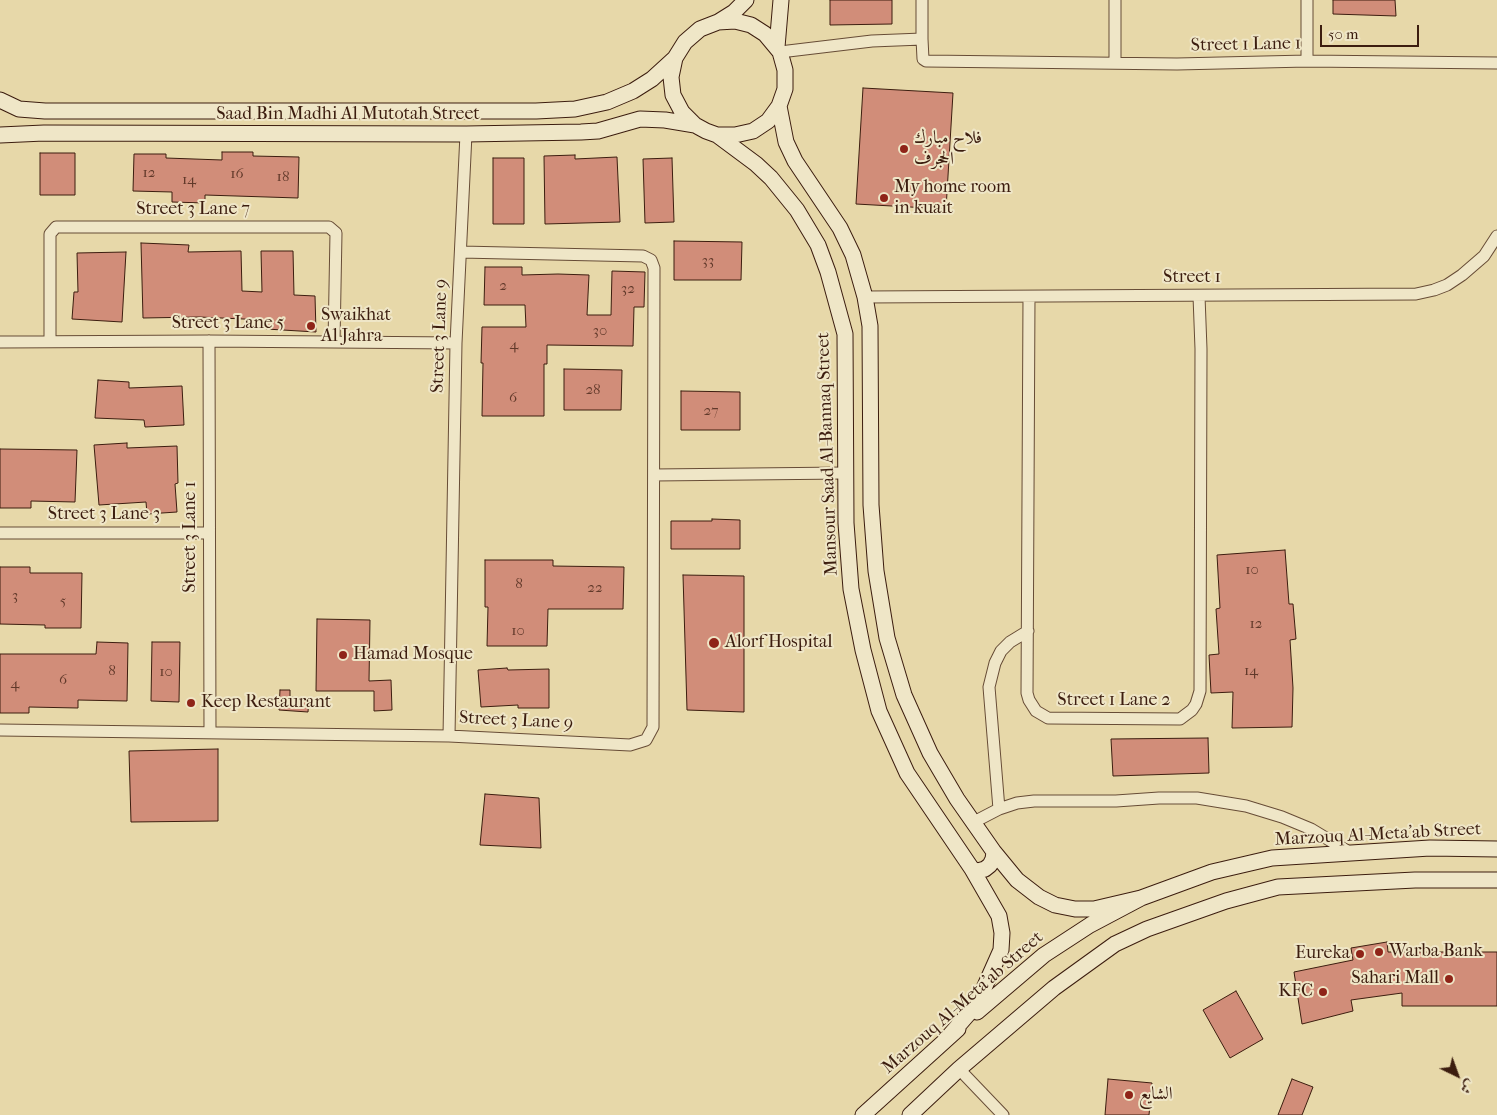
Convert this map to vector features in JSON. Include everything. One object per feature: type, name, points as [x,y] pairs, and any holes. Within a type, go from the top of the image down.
[{"type":"street","points":[[718,22],[735,22],[751,26],[765,34],[778,49],[786,70],[785,89],[779,106],[768,120],[753,130],[735,136],[717,135],[695,125],[682,112],[674,95],[671,77],[675,58],[685,42],[700,29],[718,22],[746,0]]},
{"type":"street","points":[[778,49],[781,0]]},
{"type":"street","name":"Street 1 Lane 1","points":[[922,0],[923,58],[926,61],[1178,64],[1306,61],[1497,63]]},
{"type":"street","points":[[1115,0],[1115,62]]},
{"type":"street","points":[[1306,61],[1307,0]]},
{"type":"street","points":[[778,49],[922,39]]},
{"type":"street","name":"Saad Bin Madhi Al Mutotah Street","points":[[0,100],[19,109],[45,111],[536,111],[575,109],[607,102],[633,92],[652,79],[675,58]]},
{"type":"street","points":[[779,106],[786,142],[795,161],[840,228],[853,255],[865,297],[870,326],[871,505],[876,571],[887,638],[904,695],[926,745],[972,823],[1017,880],[1039,897],[1055,905],[1075,909],[1094,908],[1140,898]]},
{"type":"street","name":"Saad Bin Madhi Al Mutotah Street","points":[[0,135],[44,132],[466,134],[598,130],[640,119],[665,120],[695,125]]},
{"type":"street","name":"Street 3 Lane 9","points":[[461,252],[643,256],[651,260],[654,268],[653,727],[646,740],[630,745],[449,736],[456,344],[466,134]]},
{"type":"street","name":"Mansour Saad Al-Bannaq Street","points":[[717,135],[756,164],[771,178],[797,210],[818,245],[828,272],[845,334],[846,524],[851,589],[863,650],[879,711],[907,773],[972,869],[999,916],[1002,933],[1001,950],[977,1004],[950,1036]]},
{"type":"street","name":"Street 3 Lane 7","points":[[50,341],[50,234],[56,228],[329,227],[336,234],[334,342]]},
{"type":"street","name":"Street 1","points":[[865,297],[1416,294],[1434,290],[1454,280],[1475,265],[1484,256],[1497,236]]},
{"type":"street","name":"Street 1 Lane 2","points":[[1029,297],[1027,693],[1029,700],[1036,711],[1048,718],[1180,719],[1196,704],[1200,691],[1202,349],[1199,296]]},
{"type":"street","name":"Street 3 Lane 5","points":[[0,342],[209,341],[456,344]]},
{"type":"street","name":"Street 3 Lane 1","points":[[209,341],[210,732]]},
{"type":"street","points":[[654,474],[845,473]]},
{"type":"street","name":"Street 3 Lane 3","points":[[0,533],[209,533]]},
{"type":"street","points":[[1000,809],[989,687],[1000,651],[1010,642],[1028,631]]},
{"type":"street","points":[[0,730],[449,736]]},
{"type":"street","points":[[972,823],[1000,809],[1017,803],[1034,801],[1116,801],[1197,798],[1246,806],[1282,817],[1311,829],[1349,852]]},
{"type":"street","name":"Marzouq Al-Meta'ab Street","points":[[863,1115],[950,1036],[1044,955],[1090,925],[1140,898],[1212,872],[1272,858],[1430,848],[1497,848]]},
{"type":"street","points":[[972,869],[978,871],[985,870],[993,859],[994,852]]},
{"type":"street","points":[[910,1115],[958,1069],[1054,988],[1116,944],[1147,929],[1226,901],[1278,887],[1415,880],[1497,880]]},
{"type":"street","points":[[958,1069],[1003,1115]]},
{"type":"building","points":[[830,0],[892,0],[892,24],[830,25]]},
{"type":"building","points":[[1333,0],[1395,0],[1396,16],[1333,14]]},
{"type":"building","name":"فلاح مبارك الحجرف","points":[[863,88],[953,93],[946,209],[856,204]]},
{"type":"building","points":[[222,152],[253,152],[253,156],[299,157],[298,198],[205,195],[205,203],[172,202],[172,192],[133,191],[134,154],[166,154],[166,158],[222,160]]},
{"type":"building","points":[[40,153],[75,153],[75,195],[40,195]]},
{"type":"building","points":[[575,155],[575,159],[617,157],[620,222],[545,224],[544,156]]},
{"type":"building","points":[[493,158],[524,158],[524,224],[493,224]]},
{"type":"building","points":[[672,158],[674,222],[645,223],[643,159]]},
{"type":"building","points":[[674,241],[742,242],[741,280],[674,280]]},
{"type":"building","points":[[141,243],[189,245],[188,252],[241,251],[242,291],[262,292],[261,251],[293,251],[294,295],[315,296],[316,332],[266,329],[266,320],[199,317],[143,318]]},
{"type":"building","points":[[126,252],[122,322],[72,319],[74,292],[78,292],[77,253]]},
{"type":"building","points":[[485,267],[522,267],[522,275],[589,275],[587,315],[611,315],[612,271],[645,272],[644,307],[634,307],[633,346],[547,345],[547,364],[544,364],[544,416],[482,416],[482,327],[526,327],[525,305],[484,305]]},
{"type":"building","points":[[564,369],[622,370],[621,410],[564,410]]},
{"type":"building","points":[[98,380],[129,382],[129,388],[182,386],[184,425],[145,427],[144,420],[95,418]]},
{"type":"building","points":[[681,391],[740,392],[740,430],[681,430]]},
{"type":"building","points":[[127,443],[127,448],[177,446],[178,483],[175,484],[177,512],[147,514],[146,502],[99,505],[94,445]]},
{"type":"building","points":[[0,449],[77,450],[75,502],[31,501],[31,508],[0,508]]},
{"type":"building","points":[[712,519],[740,520],[740,549],[671,549],[671,521],[712,521]]},
{"type":"building","points":[[1285,550],[1289,604],[1293,604],[1296,639],[1290,640],[1293,688],[1292,727],[1232,728],[1233,692],[1211,693],[1209,655],[1219,654],[1216,609],[1220,608],[1217,555]]},
{"type":"building","points":[[485,560],[553,560],[553,566],[624,567],[623,609],[548,609],[547,646],[487,646],[488,607],[485,607]]},
{"type":"building","points":[[0,567],[30,567],[30,573],[82,573],[81,628],[45,628],[45,625],[0,624]]},
{"type":"building","name":"Alorf Hospital","points":[[683,575],[744,576],[744,712],[687,710]]},
{"type":"building","name":"Hamad Mosque","points":[[317,619],[370,620],[369,681],[391,680],[392,710],[374,711],[374,691],[316,691]]},
{"type":"building","points":[[97,642],[128,643],[127,701],[78,700],[78,708],[29,707],[29,713],[0,713],[0,654],[96,654]]},
{"type":"building","points":[[152,642],[180,642],[179,702],[151,701]]},
{"type":"building","points":[[507,668],[508,670],[549,669],[549,708],[518,708],[518,705],[481,707],[478,670]]},
{"type":"building","points":[[280,690],[290,690],[290,697],[309,698],[308,712],[279,710]]},
{"type":"building","points":[[1208,738],[1209,773],[1113,776],[1111,739]]},
{"type":"building","points":[[218,749],[218,821],[131,822],[129,751]]},
{"type":"building","points":[[485,794],[539,798],[541,848],[480,845]]},
{"type":"building","points":[[1387,942],[1388,952],[1497,952],[1497,1006],[1402,1006],[1402,993],[1351,1000],[1353,1011],[1302,1024],[1294,972],[1353,960],[1351,948]]},
{"type":"building","points":[[1236,991],[1263,1039],[1230,1058],[1203,1010]]},
{"type":"building","name":"الشايع","points":[[1108,1079],[1152,1083],[1149,1115],[1105,1115]]},
{"type":"building","points":[[1292,1079],[1313,1087],[1302,1115],[1278,1115]]},
{"type":"place","name":"فلاح مبارك الحجرف","points":[[904,149]]},
{"type":"place","name":"My home room in kuait","points":[[884,198]]},
{"type":"place","name":"Swaikhat Al Jahra","points":[[311,326]]},
{"type":"place","name":"Alorf Hospital","points":[[714,643]]},
{"type":"place","name":"Hamad Mosque","points":[[343,655]]},
{"type":"place","name":"Keep Restaurant","points":[[191,703]]},
{"type":"place","name":"Warba Bank","points":[[1379,952]]},
{"type":"place","name":"Eureka","points":[[1360,954]]},
{"type":"place","name":"Sahari Mall","points":[[1449,979]]},
{"type":"place","name":"KFC","points":[[1323,992]]},
{"type":"place","name":"الشايع","points":[[1129,1095]]}]
